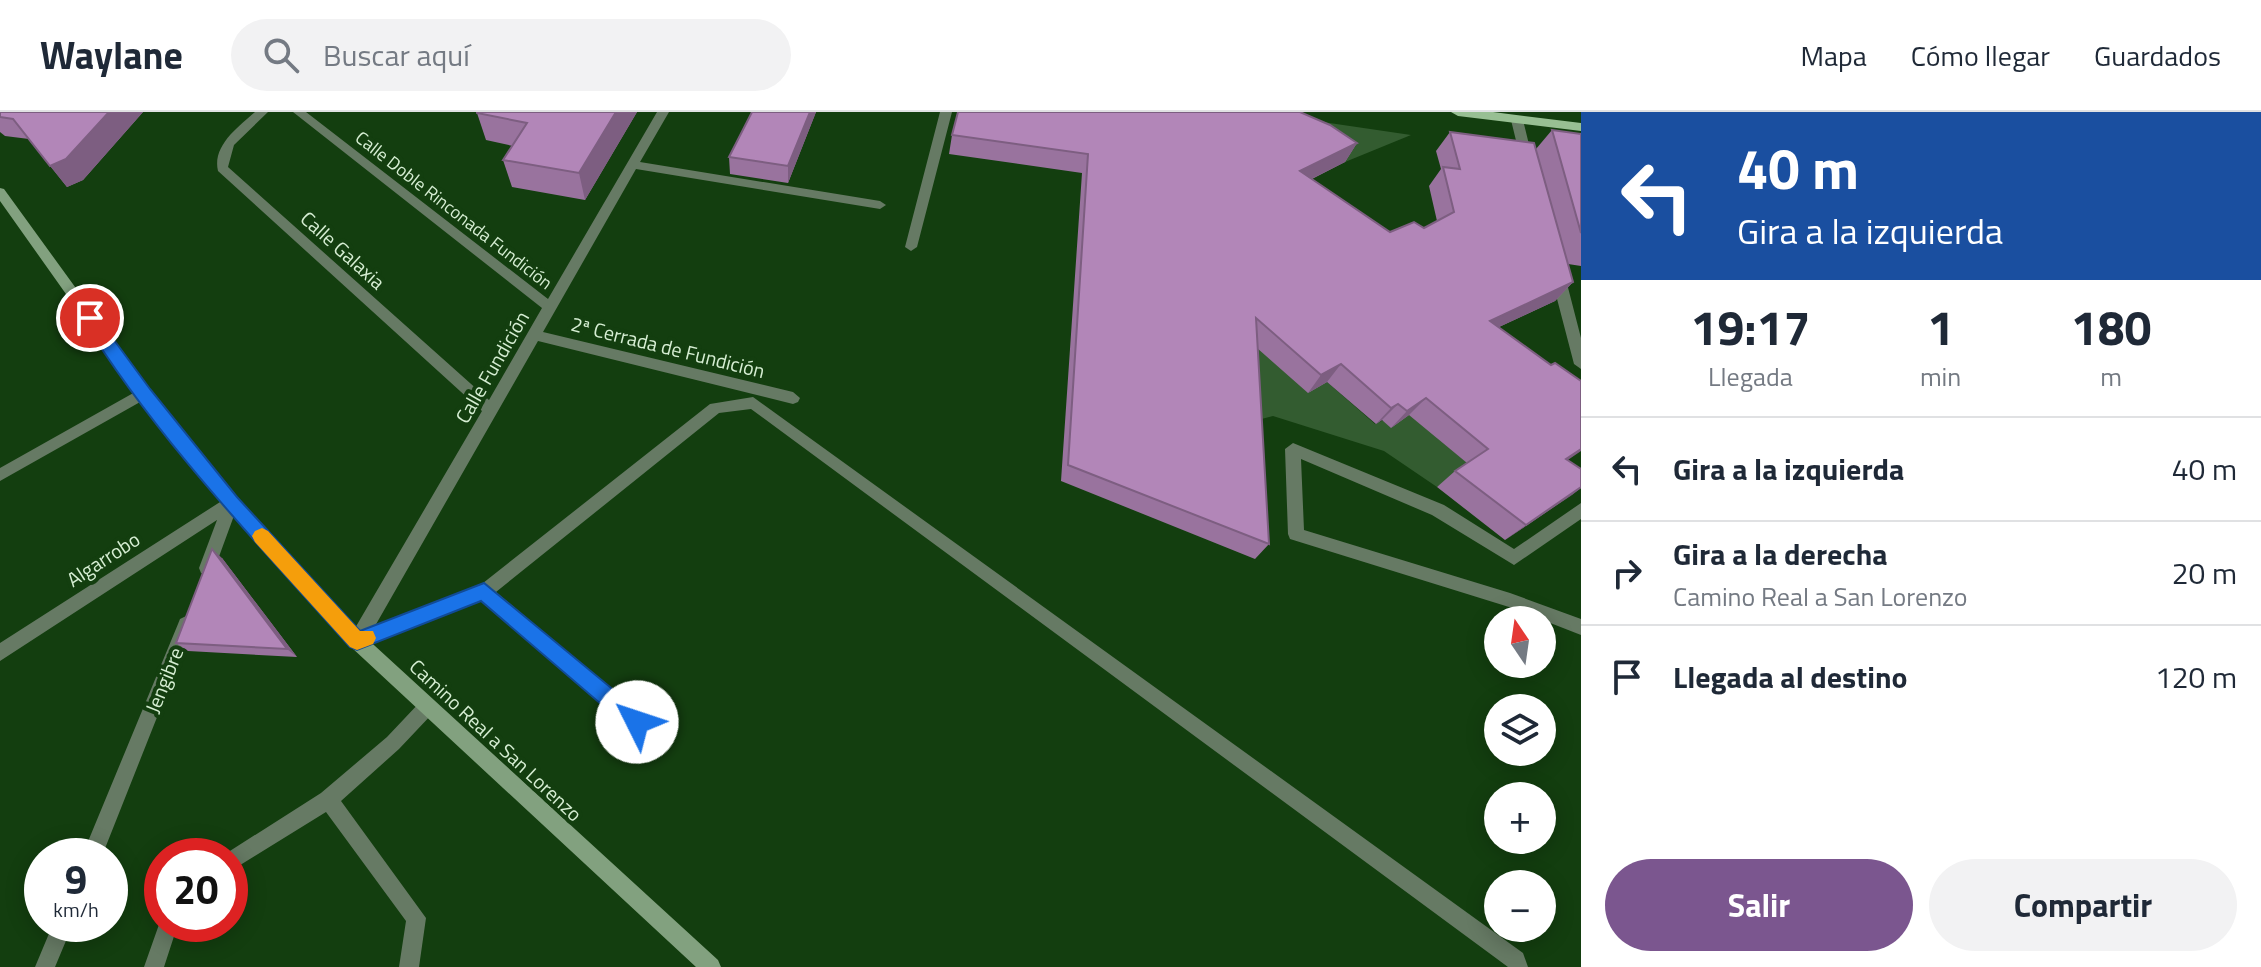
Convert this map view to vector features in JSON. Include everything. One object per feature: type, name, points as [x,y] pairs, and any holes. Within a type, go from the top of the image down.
[{"type":"main road","points":[[1458,112],[1581,127]]},
{"type":"main road","name":"Camino Real a San Lorenzo","points":[[0,192],[144,393],[231,502],[357,641],[711,967]]},
{"type":"street","name":"Calle Galaxia","points":[[262,112],[233,138],[221,157],[222,168],[490,410]]},
{"type":"street","name":"Calle Doble Rinconada Fundición","points":[[299,112],[550,307]]},
{"type":"street","name":"Calle Fundición","points":[[357,641],[663,112]]},
{"type":"street","points":[[911,247],[946,112]]},
{"type":"street","points":[[1517,120],[1532,179]]},
{"type":"street","points":[[632,165],[880,205]]},
{"type":"street","points":[[1553,256],[1581,364]]},
{"type":"street","name":"2ª Cerrada de Fundición","points":[[534,335],[793,398]]},
{"type":"street","points":[[0,475],[144,393]]},
{"type":"street","points":[[357,641],[484,592],[715,408],[753,403],[1516,960],[1518,967]]},
{"type":"street","points":[[1581,510],[1514,558],[1438,510],[1293,449],[1296,534],[1510,600],[1581,627]]},
{"type":"street","points":[[200,586],[231,502]]},
{"type":"street","name":"Algarrobo","points":[[0,653],[231,502]]},
{"type":"street","points":[[484,592],[637,722]]},
{"type":"street","name":"Jengibre","points":[[99,838],[190,613]]},
{"type":"street","points":[[248,849],[328,800],[393,743],[427,707]]},
{"type":"street","points":[[328,800],[416,918],[409,967]]},
{"type":"street","points":[[45,967],[55,942]]},
{"type":"street","points":[[154,967],[162,942]]},
{"type":"green space","points":[[1255,112],[1411,135],[1345,162]]},
{"type":"green space","points":[[1241,215],[1327,382],[1375,424],[1440,395],[1437,438],[1470,465],[1437,487],[1384,451],[1273,416],[1250,422]]},
{"type":"building","points":[[0,112],[109,112],[66,159],[50,166],[13,119],[0,117]]},
{"type":"building","points":[[477,112],[616,112],[579,173],[503,160],[527,123]]},
{"type":"building","points":[[752,112],[810,112],[788,166],[729,157]]},
{"type":"building","points":[[958,112],[1300,112],[1330,125],[1357,143],[1300,171],[1390,232],[1414,222],[1424,228],[1454,212],[1443,167],[1460,169],[1450,132],[1534,143],[1573,282],[1490,321],[1551,365],[1555,363],[1581,381],[1581,449],[1566,459],[1581,469],[1581,487],[1526,525],[1455,471],[1488,449],[1426,398],[1407,411],[1398,404],[1391,408],[1341,364],[1321,375],[1256,318],[1269,544],[1068,465],[1088,154],[952,135]]},
{"type":"building","points":[[1552,130],[1581,134],[1581,233]]},
{"type":"building","points":[[212,549],[287,649],[176,643]]},
{"type":"slow traffic","points":[[262,536],[357,641],[366,638]]},
{"type":"route","points":[[90,318],[144,393],[231,502],[357,641],[484,592],[637,722]]}]
